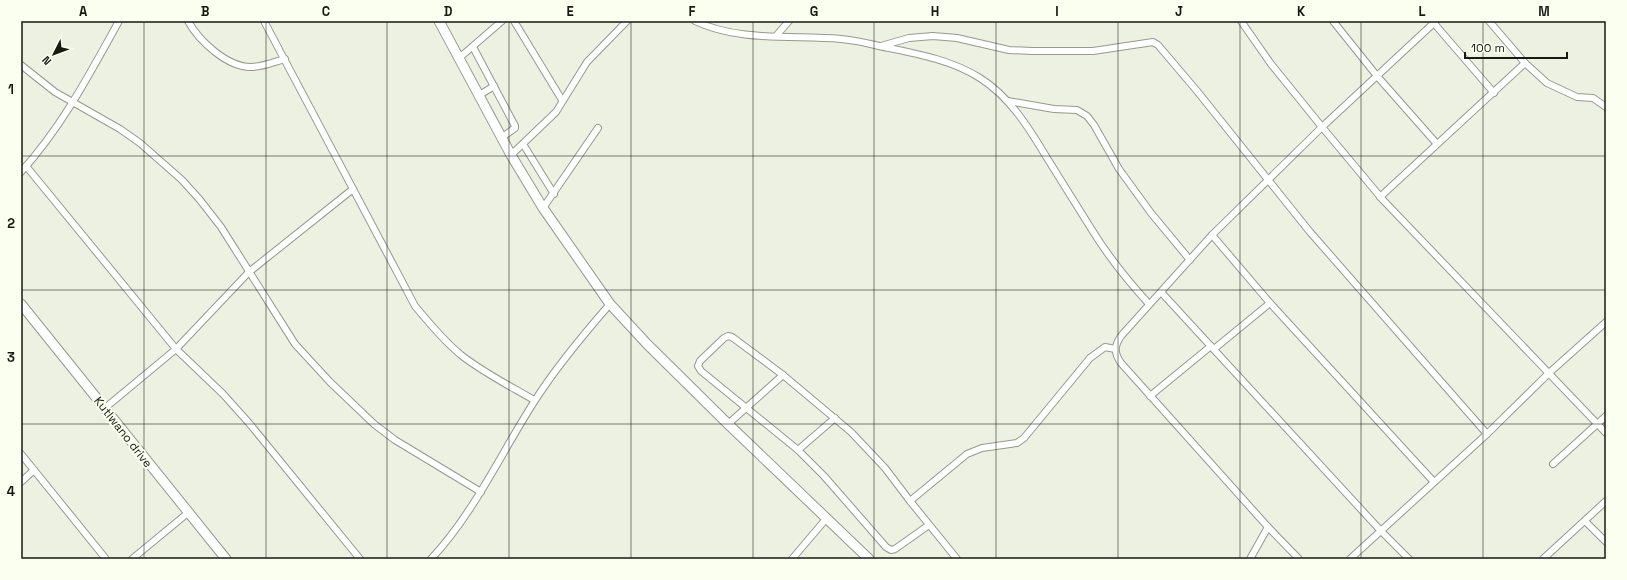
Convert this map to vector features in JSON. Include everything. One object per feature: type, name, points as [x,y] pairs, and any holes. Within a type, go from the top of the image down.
[{"type":"street","points":[[21,172],[51,136],[74,102],[119,21]]},
{"type":"street","points":[[188,21],[198,36],[207,45],[240,65],[253,67],[285,58]]},
{"type":"street","points":[[264,21],[285,58],[415,306],[438,334],[461,355],[490,375],[534,400]]},
{"type":"street","points":[[439,21],[501,138],[543,208],[610,304],[647,344],[728,424],[869,559]]},
{"type":"street","points":[[458,59],[502,21]]},
{"type":"street","points":[[514,21],[562,100]]},
{"type":"street","points":[[511,155],[556,112],[562,100],[587,62],[627,21]]},
{"type":"street","points":[[695,21],[711,28],[729,32],[842,39],[881,46],[917,54],[954,66],[979,77],[993,87],[1008,101],[1040,147],[1093,232],[1129,282],[1149,304]]},
{"type":"street","points":[[776,36],[789,21]]},
{"type":"street","points":[[1241,21],[1271,64],[1380,197],[1606,433]]},
{"type":"street","points":[[1333,21],[1377,76],[1437,144]]},
{"type":"street","points":[[1489,21],[1525,63],[1547,83],[1578,96],[1593,98],[1606,107]]},
{"type":"street","points":[[1298,559],[1121,363],[1116,356],[1115,349],[1117,343],[1121,336],[1149,304],[1212,235],[1322,127],[1434,22],[1494,93]]},
{"type":"street","points":[[881,46],[909,38],[933,36],[956,38],[1009,50],[1025,51],[1093,51],[1153,42],[1158,45],[1197,91],[1320,244],[1487,434]]},
{"type":"street","points":[[473,47],[515,128],[501,138]]},
{"type":"street","points":[[1380,197],[1525,63]]},
{"type":"street","points":[[21,64],[55,92],[120,129],[140,143],[182,180],[218,222],[295,344],[374,424],[395,440],[481,492]]},
{"type":"street","points":[[478,96],[494,86]]},
{"type":"street","points":[[1008,101],[1054,109],[1077,110],[1087,116],[1094,125],[1119,169],[1151,213],[1190,260]]},
{"type":"street","points":[[543,208],[598,128]]},
{"type":"street","points":[[523,144],[554,194]]},
{"type":"street","points":[[26,166],[176,348],[223,394],[249,423],[360,559]]},
{"type":"street","points":[[105,408],[176,348],[249,272],[353,189]]},
{"type":"street","points":[[1212,235],[1270,303],[1434,482]]},
{"type":"street","points":[[1161,292],[1408,559]]},
{"type":"street","points":[[1150,396],[1270,303]]},
{"type":"street","name":"Kutlwano drive","points":[[21,304],[226,559]]},
{"type":"street","points":[[431,559],[450,537],[481,492],[534,400],[572,348],[610,304]]},
{"type":"street","points":[[1350,559],[1487,434],[1549,373],[1606,322]]},
{"type":"street","points":[[929,525],[896,549],[891,550],[886,547],[824,476],[798,450],[701,371],[698,366],[700,361],[728,336],[732,337],[783,375],[835,418],[885,468],[957,559]]},
{"type":"street","points":[[910,501],[967,454],[982,448],[1018,443],[1024,438],[1090,358],[1105,347],[1115,349]]},
{"type":"street","points":[[728,424],[783,375]]},
{"type":"street","points":[[1553,464],[1606,416]]},
{"type":"street","points":[[798,450],[835,418]]},
{"type":"street","points":[[21,454],[106,559]]},
{"type":"street","points":[[21,482],[34,470]]},
{"type":"street","points":[[1543,559],[1606,501]]},
{"type":"street","points":[[132,559],[189,512]]},
{"type":"street","points":[[792,559],[826,519]]},
{"type":"street","points":[[1585,521],[1606,542]]},
{"type":"street","points":[[1250,559],[1268,527]]}]
